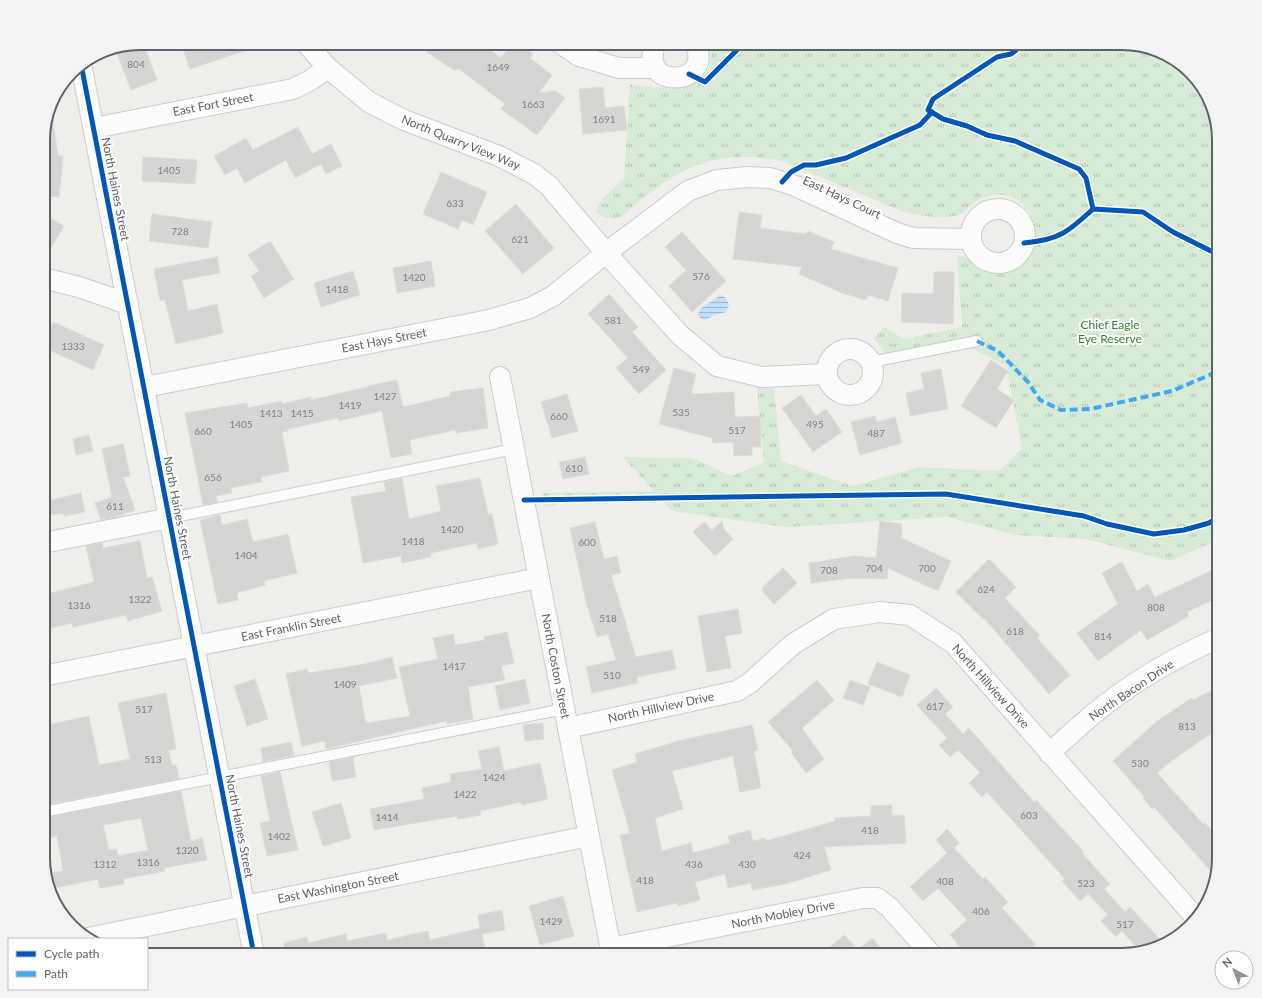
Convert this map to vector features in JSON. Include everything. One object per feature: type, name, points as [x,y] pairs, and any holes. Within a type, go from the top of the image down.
[{"type":"street","name":"North Quarry View Way","points":[[312,50],[328,68],[353,90],[387,112],[499,156],[534,174],[549,186],[606,253],[680,335],[717,366],[762,377],[826,374]]},
{"type":"street","points":[[570,50],[579,56],[619,68],[656,68]]},
{"type":"street","points":[[653,50],[653,60],[656,68],[662,75],[670,78],[679,78],[688,75],[694,69],[698,61],[697,50]]},
{"type":"street","name":"East Fort Street","points":[[94,128],[293,89],[309,81],[328,68]]},
{"type":"street","name":"North Haines Street","points":[[82,71],[253,948]]},
{"type":"street","name":"East Hays Court","points":[[606,253],[688,191],[717,180],[748,176],[770,178],[793,185],[897,233],[913,238],[971,239]]},
{"type":"street","name":"East Hays Street","points":[[144,387],[508,316],[530,308],[553,296],[606,253]]},
{"type":"street","points":[[50,280],[79,287],[128,304]]},
{"type":"street","points":[[848,348],[857,350],[865,354],[871,362],[873,371],[872,380],[867,388],[860,394],[851,396],[842,395],[834,390],[828,382],[826,374],[827,365],[832,357],[839,351],[848,348]]},
{"type":"street","name":"North Coston Street","points":[[500,377],[610,948]]},
{"type":"street","points":[[50,542],[170,518]]},
{"type":"street","name":"East Franklin Street","points":[[50,675],[539,578]]},
{"type":"street","name":"North Hillview Drive","points":[[568,728],[737,691],[750,683],[793,644],[834,619],[879,612],[910,616],[953,643],[1192,914]]},
{"type":"street","name":"North Bacon Drive","points":[[1050,753],[1091,716],[1146,677],[1170,662],[1212,641]]},
{"type":"street","name":"East Washington Street","points":[[96,936],[589,836]]},
{"type":"street","name":"North Mobley Drive","points":[[630,948],[863,898],[877,898],[889,907],[926,948]]},
{"type":"lane","points":[[871,362],[977,340]]},
{"type":"lane","points":[[170,518],[514,449]]},
{"type":"lane","points":[[50,811],[564,708]]},
{"type":"green space","name":"Chief Eagle Eye Reserve","points":[[711,50],[1122,50],[1145,53],[1157,57],[1181,72],[1197,90],[1205,105],[1212,134],[1212,542],[1171,561],[1086,539],[1016,535],[948,517],[786,527],[672,511],[664,502],[560,503],[545,507],[542,493],[654,491],[623,457],[692,458],[732,476],[764,462],[757,388],[774,388],[781,461],[853,486],[919,467],[999,471],[1022,448],[1006,366],[964,344],[886,357],[883,349],[874,338],[884,327],[904,339],[962,327],[957,255],[989,271],[1004,272],[1017,267],[1026,259],[1032,248],[1035,236],[1034,224],[1029,212],[1021,203],[1009,196],[999,194],[983,197],[963,213],[958,215],[945,217],[925,216],[904,212],[782,161],[738,157],[706,162],[679,173],[619,217],[613,219],[607,218],[596,212],[601,200],[624,179],[630,84],[659,88],[686,87],[697,82],[706,74],[710,61]]},
{"type":"water","points":[[721,295],[726,298],[729,305],[726,312],[714,315],[706,320],[701,319],[698,315],[700,309]]},
{"type":"building","points":[[146,50],[157,80],[131,90],[117,53]]},
{"type":"building","points":[[183,50],[247,50],[190,69]]},
{"type":"building","points":[[424,50],[490,50],[501,58],[507,50],[528,50],[533,54],[530,58],[552,75],[539,93],[556,91],[565,98],[537,135],[501,109],[505,104],[458,68],[455,71]]},
{"type":"building","points":[[603,87],[605,108],[624,106],[627,130],[583,134],[579,89]]},
{"type":"building","points":[[53,120],[58,155],[63,156],[59,197],[50,196],[50,134]]},
{"type":"building","points":[[298,127],[312,154],[331,144],[342,166],[326,174],[321,164],[295,178],[286,160],[245,183],[237,168],[225,175],[214,156],[246,138],[253,150]]},
{"type":"building","points":[[143,157],[197,160],[195,184],[142,181]]},
{"type":"building","points":[[441,172],[487,192],[473,225],[462,220],[458,229],[423,214]]},
{"type":"building","points":[[516,204],[554,248],[523,274],[485,231]]},
{"type":"building","points":[[739,212],[762,215],[760,228],[806,234],[808,231],[834,242],[831,249],[898,268],[888,301],[868,295],[866,300],[842,293],[799,274],[802,267],[733,259]]},
{"type":"building","points":[[152,214],[212,222],[208,248],[149,241]]},
{"type":"building","points":[[50,218],[64,226],[50,249]]},
{"type":"building","points":[[682,232],[726,281],[692,312],[669,286],[686,270],[665,247]]},
{"type":"building","points":[[270,241],[294,279],[264,298],[251,276],[259,271],[248,255]]},
{"type":"building","points":[[217,257],[220,273],[182,280],[188,311],[217,304],[223,333],[176,344],[165,300],[160,301],[154,269]]},
{"type":"building","points":[[431,261],[435,286],[397,293],[393,268]]},
{"type":"building","points":[[353,271],[360,295],[321,307],[314,283]]},
{"type":"building","points":[[934,272],[954,272],[953,324],[901,322],[902,293],[933,294]]},
{"type":"building","points":[[609,294],[638,327],[632,332],[666,370],[639,394],[616,368],[628,358],[588,314]]},
{"type":"building","points":[[53,322],[104,345],[93,370],[50,350],[50,328]]},
{"type":"building","points":[[991,360],[1008,371],[997,389],[1014,400],[996,428],[961,406]]},
{"type":"building","points":[[674,368],[696,374],[691,394],[734,392],[735,417],[760,416],[761,447],[752,447],[752,455],[734,456],[733,442],[713,443],[712,438],[659,424]]},
{"type":"building","points":[[941,369],[948,409],[910,416],[906,393],[924,389],[921,373]]},
{"type":"building","points":[[397,380],[403,407],[450,396],[450,392],[483,388],[488,428],[456,433],[455,430],[410,440],[412,454],[391,458],[382,411],[338,421],[338,418],[288,429],[288,431],[282,432],[289,471],[261,477],[262,482],[231,488],[232,493],[216,496],[217,502],[203,505],[185,413],[247,403],[248,408],[282,401],[282,404],[311,397],[311,400]]},
{"type":"building","points":[[567,394],[578,431],[552,438],[541,402]]},
{"type":"building","points":[[801,395],[816,416],[826,409],[842,432],[813,452],[782,408]]},
{"type":"building","points":[[875,416],[877,422],[895,417],[902,443],[860,455],[851,422]]},
{"type":"building","points":[[89,435],[93,451],[76,455],[73,439]]},
{"type":"building","points":[[123,444],[130,476],[123,477],[135,510],[116,517],[101,520],[95,503],[112,497],[102,449]]},
{"type":"building","points":[[585,457],[589,474],[563,479],[559,462]]},
{"type":"building","points":[[402,478],[409,519],[441,511],[436,486],[480,478],[488,514],[492,514],[498,544],[478,549],[477,543],[431,553],[431,557],[402,563],[401,556],[363,563],[351,497],[386,491],[384,482]]},
{"type":"building","points":[[81,493],[85,512],[64,516],[63,513],[50,515],[50,500]]},
{"type":"building","points":[[220,515],[222,525],[247,519],[253,542],[288,534],[297,573],[264,581],[265,585],[237,593],[238,600],[218,604],[200,520]]},
{"type":"building","points":[[722,521],[724,529],[733,539],[715,556],[693,532],[704,522],[712,530]]},
{"type":"building","points":[[880,521],[902,524],[901,538],[951,561],[938,591],[888,568],[887,579],[853,578],[811,583],[809,563],[854,556],[876,558]]},
{"type":"building","points":[[595,522],[604,559],[617,556],[621,573],[611,575],[636,657],[672,650],[676,669],[637,677],[638,683],[592,693],[586,667],[616,660],[608,634],[597,637],[586,602],[570,528]]},
{"type":"building","points":[[140,541],[147,578],[152,577],[162,611],[128,621],[126,615],[73,627],[72,623],[50,628],[50,593],[94,582],[86,546],[102,543],[103,548]]},
{"type":"building","points":[[989,559],[1016,587],[1005,598],[1040,636],[1037,638],[1070,675],[1049,694],[984,618],[983,619],[956,592]]},
{"type":"building","points":[[1122,562],[1137,591],[1148,584],[1155,597],[1212,570],[1212,600],[1187,612],[1189,616],[1147,640],[1141,630],[1098,661],[1077,633],[1118,604],[1102,573]]},
{"type":"building","points":[[783,568],[797,583],[774,604],[763,592],[763,587]]},
{"type":"building","points":[[738,609],[742,633],[725,636],[731,668],[707,672],[698,616]]},
{"type":"building","points":[[507,632],[514,663],[501,666],[505,680],[468,687],[473,719],[447,724],[446,721],[326,749],[325,741],[302,746],[286,674],[307,669],[309,673],[365,664],[392,657],[397,678],[359,686],[365,719],[367,723],[410,716],[399,667],[438,659],[433,638],[454,634],[455,645],[485,640],[484,637]]},
{"type":"building","points":[[877,662],[910,675],[902,697],[868,684]]},
{"type":"building","points":[[255,679],[268,719],[247,726],[234,686]]},
{"type":"building","points":[[525,679],[530,703],[500,710],[495,686]]},
{"type":"building","points":[[817,680],[834,700],[802,728],[824,759],[806,773],[791,752],[793,751],[768,722]]},
{"type":"building","points":[[850,680],[870,687],[863,705],[843,698]]},
{"type":"building","points":[[936,688],[953,707],[945,714],[963,734],[969,728],[1034,802],[1036,800],[1084,852],[1082,853],[1110,884],[1104,889],[1125,912],[1130,907],[1160,940],[1136,947],[1122,931],[1116,937],[1101,921],[1108,915],[1088,894],[1080,901],[1062,881],[1065,879],[987,792],[982,797],[969,783],[980,773],[958,750],[950,757],[939,745],[947,738],[917,705]]},
{"type":"building","points":[[1212,690],[1212,733],[1171,761],[1157,773],[1203,824],[1205,823],[1212,830],[1212,864],[1209,869],[1154,807],[1152,809],[1143,798],[1144,796],[1113,761],[1156,722],[1192,698],[1193,700]]},
{"type":"building","points":[[166,693],[176,749],[168,751],[172,765],[176,765],[179,779],[50,804],[50,724],[89,716],[99,765],[130,759],[118,703]]},
{"type":"building","points":[[543,723],[544,739],[525,741],[523,725]]},
{"type":"building","points":[[752,725],[758,750],[754,751],[761,788],[740,792],[733,756],[672,771],[683,809],[655,818],[662,851],[691,843],[693,853],[730,843],[728,836],[750,830],[753,841],[765,838],[766,841],[835,821],[834,818],[871,816],[871,806],[892,805],[892,816],[904,815],[906,843],[824,847],[831,870],[785,884],[752,890],[751,883],[728,888],[725,874],[695,882],[700,900],[678,906],[677,903],[637,912],[620,835],[630,833],[612,770],[637,762],[635,754],[682,740]]},
{"type":"building","points":[[291,742],[294,755],[263,762],[261,748]]},
{"type":"building","points":[[499,747],[504,771],[540,763],[548,799],[522,805],[521,802],[480,811],[481,815],[458,819],[457,816],[374,830],[370,809],[424,799],[422,788],[451,782],[450,774],[482,769],[478,751]]},
{"type":"building","points":[[353,757],[356,777],[332,781],[329,762]]},
{"type":"building","points":[[280,772],[298,850],[267,856],[260,823],[270,821],[261,776]]},
{"type":"building","points":[[181,791],[191,841],[202,838],[207,860],[164,868],[165,871],[123,879],[124,884],[100,888],[98,879],[55,888],[51,872],[63,871],[57,836],[50,838],[50,817]],"holes":[[[141,818],[148,850],[118,856],[117,849],[109,850],[103,825]]]},
{"type":"building","points":[[341,803],[351,838],[323,846],[312,812]]},
{"type":"building","points":[[947,829],[959,843],[954,848],[983,879],[985,877],[1008,902],[1002,908],[1035,944],[1031,948],[961,948],[950,935],[967,920],[938,888],[923,901],[910,887],[947,853],[936,840]]},
{"type":"building","points":[[563,896],[574,936],[540,945],[529,906]]},
{"type":"building","points":[[502,910],[505,930],[482,934],[485,948],[285,948],[284,943],[307,937],[308,943],[346,934],[347,941],[386,933],[387,940],[428,931],[430,940],[480,928],[478,915]]},
{"type":"building","points":[[844,935],[856,948],[829,948]]},
{"type":"building","points":[[872,938],[881,948],[860,948]]},
{"type":"marked path","points":[[977,341],[998,351],[1028,382],[1040,400],[1061,410],[1090,409],[1172,391],[1212,374]]},
{"type":"cycle path","points":[[689,74],[705,82],[737,50]]},
{"type":"cycle path","points":[[1016,50],[1011,54],[997,57],[933,99],[928,110],[943,119],[967,126],[987,135],[1015,141],[1079,169],[1086,178],[1093,209]]},
{"type":"cycle path","points":[[82,71],[253,948]]},
{"type":"cycle path","points":[[782,182],[791,172],[804,165],[816,165],[846,158],[920,125],[932,112]]},
{"type":"cycle path","points":[[1024,243],[1046,240],[1062,234],[1077,224],[1093,209],[1143,212],[1173,232],[1212,252]]},
{"type":"cycle path","points":[[524,500],[946,494],[1084,516],[1107,524],[1154,534],[1184,530],[1212,521]]}]
